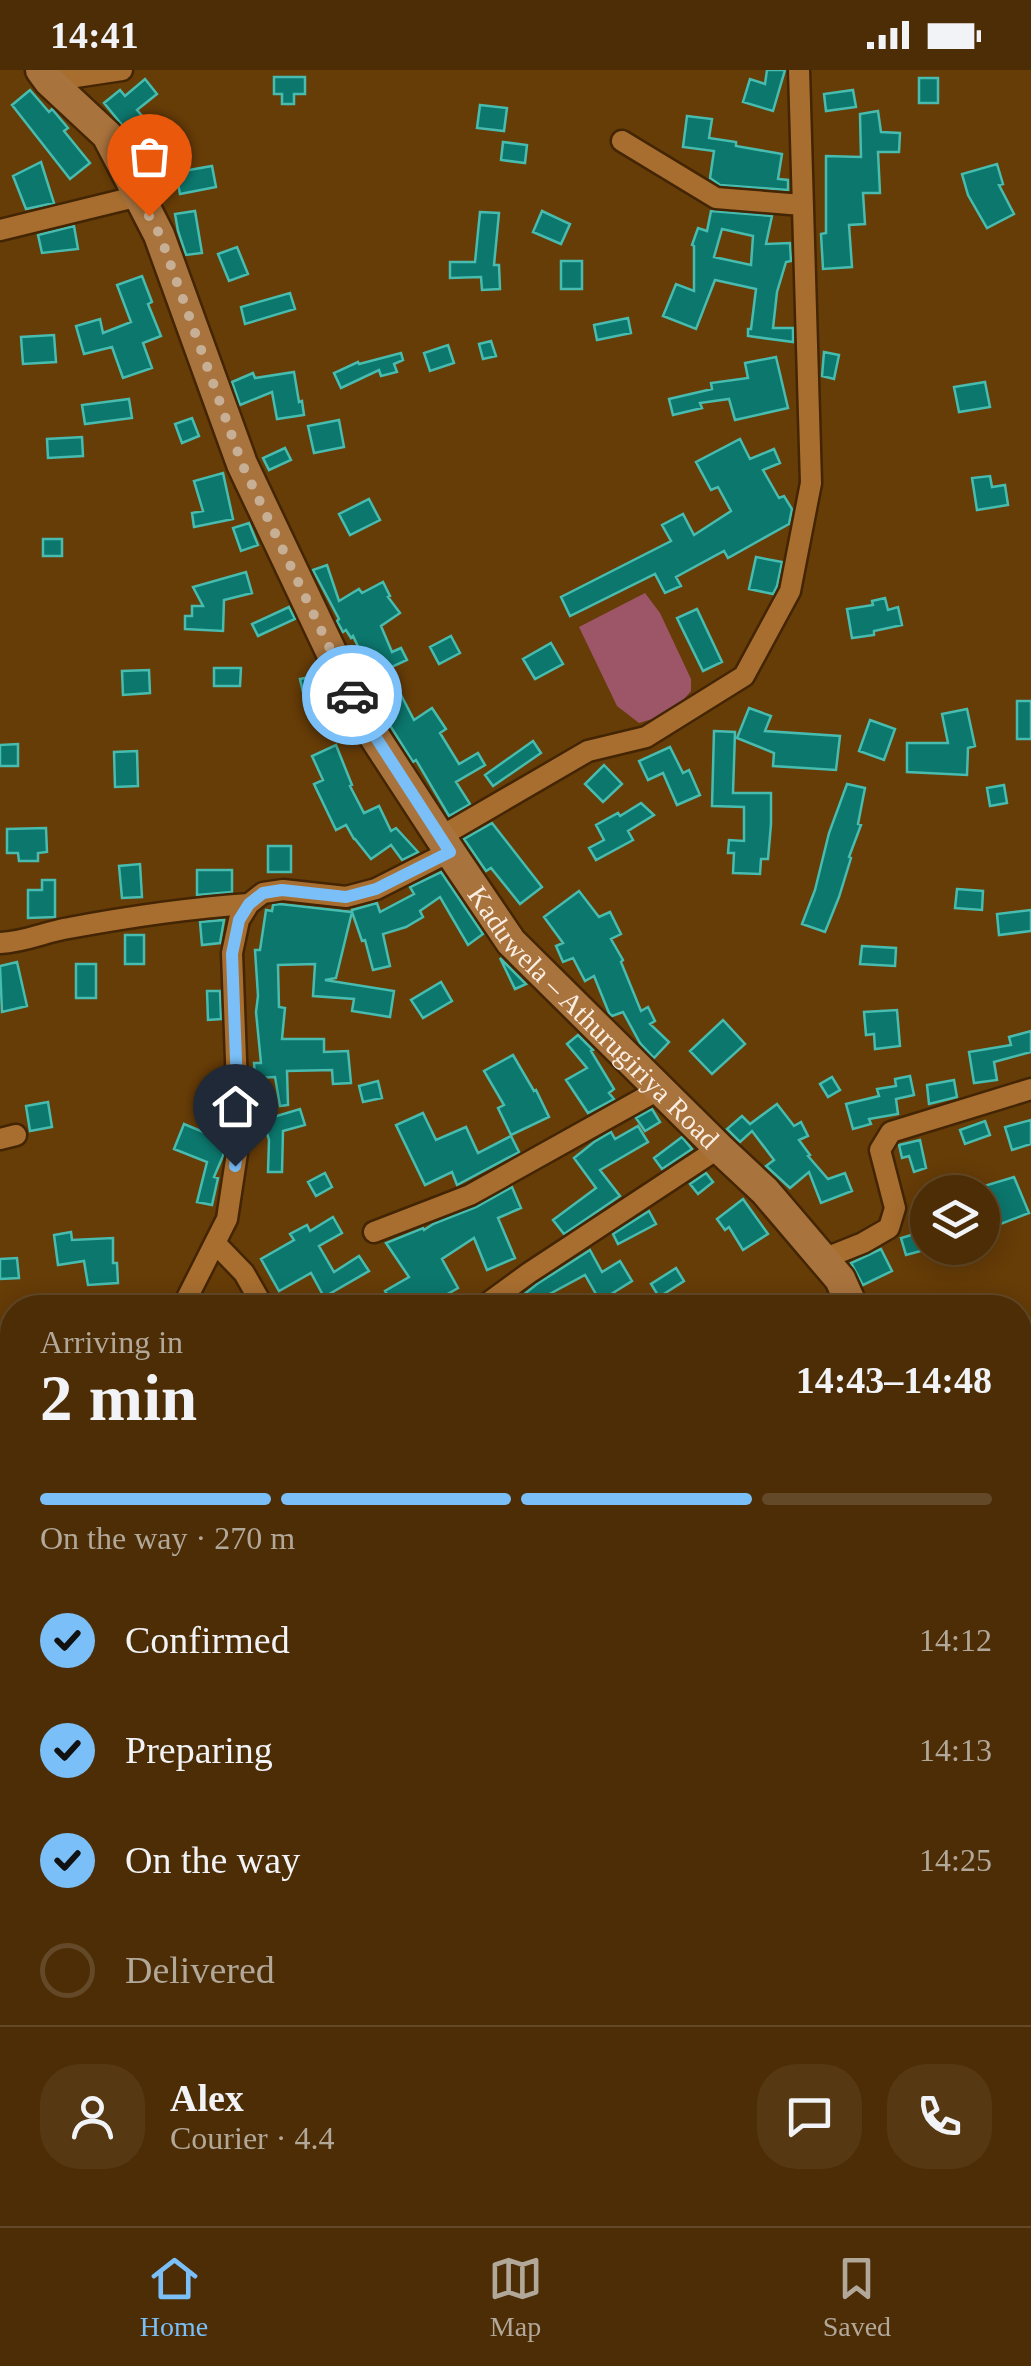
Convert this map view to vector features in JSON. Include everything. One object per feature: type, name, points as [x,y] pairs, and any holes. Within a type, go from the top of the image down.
[{"type":"main road","name":"Kaduwela – Athurugiriya Road","points":[[45,75],[107,136],[160,235],[242,464],[364,719],[445,844],[511,942],[765,1190],[840,1280],[847,1295]]},
{"type":"street","points":[[45,75],[122,70]]},
{"type":"street","points":[[189,1295],[227,1219],[239,1140],[232,954],[239,920],[249,904],[263,893],[282,890],[346,897],[376,889],[588,751],[646,738],[744,676],[790,591],[810,483],[801,73]]},
{"type":"street","points":[[622,141],[716,198],[802,205]]},
{"type":"street","points":[[0,230],[139,196]]},
{"type":"street","points":[[0,944],[22,942],[64,928],[249,904]]},
{"type":"street","points":[[374,1232],[470,1195],[660,1089]]},
{"type":"street","points":[[823,1259],[889,1228],[896,1208],[880,1150],[891,1132],[1031,1089]]},
{"type":"street","points":[[499,1295],[719,1148]]},
{"type":"street","points":[[215,1243],[244,1273],[257,1295]]},
{"type":"shaded area","points":[[645,593],[660,613],[691,679],[691,691],[672,713],[639,723],[617,706],[579,627]]},
{"type":"building","points":[[767,70],[785,70],[773,111],[743,102],[750,79],[765,84]]},
{"type":"building","points":[[274,77],[305,77],[305,94],[294,94],[294,104],[282,104],[282,94],[274,94]]},
{"type":"building","points":[[919,78],[938,78],[938,103],[919,103]]},
{"type":"building","points":[[145,79],[157,94],[137,110],[156,132],[162,131],[166,146],[183,142],[189,170],[212,166],[216,187],[180,194],[175,168],[150,173],[138,130],[131,136],[104,103],[120,90],[125,96]]},
{"type":"building","points":[[30,90],[68,128],[64,131],[90,163],[70,179],[12,105]]},
{"type":"building","points":[[853,90],[856,107],[826,111],[824,94]]},
{"type":"building","points":[[480,105],[507,108],[504,131],[477,128]]},
{"type":"building","points":[[878,111],[881,132],[900,133],[899,152],[878,152],[880,193],[863,193],[865,224],[849,225],[852,267],[823,269],[826,156],[861,157],[860,114]]},
{"type":"building","points":[[687,116],[712,119],[709,138],[782,154],[778,179],[788,180],[788,190],[720,185],[710,178],[714,151],[683,147]]},
{"type":"building","points":[[503,142],[527,145],[525,163],[501,160]]},
{"type":"building","points":[[41,162],[54,203],[26,209],[13,176]]},
{"type":"building","points":[[997,164],[1003,184],[999,185],[1014,214],[987,228],[968,195],[962,174]]},
{"type":"building","points":[[195,211],[202,253],[186,255],[175,214]]},
{"type":"building","points":[[542,211],[570,224],[561,244],[533,232]]},
{"type":"building","points":[[711,211],[772,216],[766,244],[790,243],[791,261],[786,262],[777,292],[773,328],[793,328],[793,342],[748,336],[756,289],[715,280],[696,329],[663,316],[676,284],[694,291],[692,245],[698,228],[707,231]],"holes":[[[722,229],[753,236],[751,265],[714,257]]]},
{"type":"building","points":[[480,212],[499,213],[494,265],[499,265],[500,289],[482,290],[481,277],[450,278],[450,262],[475,262]]},
{"type":"building","points":[[74,226],[78,249],[42,253],[38,235]]},
{"type":"building","points":[[237,247],[248,274],[229,281],[218,254]]},
{"type":"building","points":[[561,261],[582,261],[582,289],[561,289]]},
{"type":"building","points":[[142,276],[161,336],[143,343],[152,368],[123,378],[112,347],[84,354],[76,326],[100,319],[103,333],[131,322],[117,285]]},
{"type":"building","points":[[290,293],[295,309],[245,324],[241,307]]},
{"type":"building","points":[[628,318],[631,333],[597,340],[594,325]]},
{"type":"building","points":[[54,335],[56,362],[23,364],[21,337]]},
{"type":"building","points":[[491,341],[496,356],[483,359],[479,344]]},
{"type":"building","points":[[448,345],[454,363],[430,371],[424,353]]},
{"type":"building","points":[[824,352],[839,355],[834,379],[822,376]]},
{"type":"building","points":[[401,353],[403,360],[394,364],[397,372],[381,376],[379,370],[341,388],[334,373],[358,362]]},
{"type":"building","points":[[776,357],[788,408],[735,420],[729,399],[700,403],[702,408],[673,415],[669,399],[712,389],[711,383],[748,378],[745,363]]},
{"type":"building","points":[[294,372],[304,415],[277,419],[272,392],[240,405],[232,382],[253,373],[255,378]]},
{"type":"building","points":[[985,382],[990,407],[959,412],[954,387]]},
{"type":"building","points":[[129,399],[132,418],[85,424],[82,405]]},
{"type":"building","points":[[192,418],[199,436],[182,443],[175,424]]},
{"type":"building","points":[[339,420],[344,447],[314,453],[308,426]]},
{"type":"building","points":[[82,437],[83,456],[48,458],[47,439]]},
{"type":"building","points":[[740,439],[750,459],[774,449],[780,463],[763,470],[779,498],[784,496],[792,509],[789,524],[728,558],[724,551],[676,577],[681,586],[665,593],[655,574],[570,616],[561,597],[671,541],[662,525],[683,514],[694,535],[731,511],[718,487],[711,490],[696,462]]},
{"type":"building","points":[[285,448],[291,460],[269,470],[263,458]]},
{"type":"building","points":[[223,473],[233,519],[194,527],[192,513],[203,511],[194,481]]},
{"type":"building","points":[[990,476],[992,487],[1005,485],[1008,505],[977,510],[972,478]]},
{"type":"building","points":[[369,499],[380,520],[350,535],[339,514]]},
{"type":"building","points":[[249,523],[258,545],[241,551],[233,528]]},
{"type":"building","points":[[43,539],[62,539],[62,556],[43,556]]},
{"type":"building","points":[[756,557],[782,562],[773,594],[749,589]]},
{"type":"building","points":[[327,565],[339,601],[359,589],[362,593],[383,582],[400,613],[381,626],[392,652],[401,648],[407,660],[372,676],[353,636],[343,632],[313,570]]},
{"type":"building","points":[[246,572],[252,593],[224,600],[223,631],[185,629],[185,616],[192,616],[192,606],[203,606],[193,587]]},
{"type":"building","points":[[885,598],[888,610],[898,607],[902,625],[852,638],[847,609],[873,605],[872,601]]},
{"type":"building","points":[[289,607],[295,619],[258,636],[252,624]]},
{"type":"building","points":[[697,609],[722,662],[703,671],[677,618]]},
{"type":"building","points":[[451,636],[460,653],[439,664],[430,647]]},
{"type":"building","points":[[551,643],[563,664],[535,679],[523,659]]},
{"type":"building","points":[[214,668],[241,668],[240,686],[214,686]]},
{"type":"building","points":[[149,670],[150,693],[123,695],[122,671]]},
{"type":"building","points":[[320,675],[322,688],[303,692],[300,679]]},
{"type":"building","points":[[400,693],[414,720],[432,708],[446,729],[440,733],[459,764],[478,753],[485,765],[456,782],[470,804],[449,816],[377,705]]},
{"type":"building","points":[[1017,701],[1031,701],[1031,739],[1017,739]]},
{"type":"building","points":[[325,705],[335,719],[323,727],[313,713]]},
{"type":"building","points":[[749,708],[771,716],[765,731],[840,736],[836,770],[773,766],[774,753],[737,738]]},
{"type":"building","points":[[967,709],[975,746],[968,748],[967,775],[907,772],[907,743],[948,743],[942,714]]},
{"type":"building","points":[[870,720],[895,729],[884,760],[859,751]]},
{"type":"building","points":[[714,731],[735,732],[733,793],[771,793],[768,859],[761,859],[760,874],[733,873],[734,853],[728,853],[729,840],[744,841],[744,807],[712,806]]},
{"type":"building","points":[[533,741],[541,753],[493,786],[485,775]]},
{"type":"building","points":[[18,744],[18,766],[0,766],[0,745]]},
{"type":"building","points":[[336,745],[364,813],[379,806],[391,831],[396,828],[418,852],[402,860],[391,845],[371,859],[346,825],[336,830],[314,784],[323,780],[312,756]]},
{"type":"building","points":[[670,747],[683,773],[689,770],[700,795],[677,805],[663,773],[648,780],[639,761]]},
{"type":"building","points":[[137,751],[138,786],[115,787],[114,752]]},
{"type":"building","points":[[604,765],[622,784],[603,802],[585,784]]},
{"type":"building","points":[[847,784],[865,788],[858,824],[861,825],[825,932],[802,924]]},
{"type":"building","points":[[1004,785],[1007,803],[990,806],[987,788]]},
{"type":"building","points":[[641,803],[654,815],[628,831],[633,840],[596,860],[589,848],[604,840],[596,825]]},
{"type":"building","points":[[492,823],[542,887],[520,904],[491,868],[486,871],[464,839]]},
{"type":"building","points":[[46,828],[47,852],[38,853],[38,861],[19,861],[18,853],[7,853],[7,829]]},
{"type":"building","points":[[268,846],[291,846],[291,872],[268,872]]},
{"type":"building","points":[[140,864],[142,897],[122,898],[119,866]]},
{"type":"building","points":[[197,870],[232,870],[232,892],[197,895]]},
{"type":"building","points":[[441,872],[483,934],[468,945],[440,897],[420,911],[423,917],[383,934],[390,966],[373,970],[352,910],[377,903],[380,912],[414,894],[410,887]]},
{"type":"building","points":[[42,880],[55,880],[55,917],[28,918],[28,890],[42,890]]},
{"type":"building","points":[[957,889],[983,891],[982,910],[955,908]]},
{"type":"building","points":[[579,891],[599,917],[610,912],[621,934],[611,939],[641,1011],[648,1007],[655,1021],[650,1024],[669,1042],[654,1058],[640,1043],[623,1012],[612,1016],[609,1013],[594,976],[585,981],[573,958],[563,962],[556,946],[563,943],[544,917]]},
{"type":"building","points":[[280,904],[352,912],[336,978],[325,980],[394,991],[390,1017],[352,1011],[354,999],[313,996],[315,964],[278,965],[279,1007],[285,1008],[282,1039],[324,1039],[324,1052],[348,1051],[351,1083],[333,1084],[332,1070],[287,1071],[288,1105],[280,1106],[275,1077],[255,1078],[254,1063],[261,1063],[255,950],[260,950],[266,910],[272,911],[273,905]]},
{"type":"building","points":[[1031,910],[1031,931],[999,935],[997,914]]},
{"type":"building","points":[[224,920],[220,943],[202,945],[200,922]]},
{"type":"building","points":[[125,935],[144,935],[144,964],[125,964]]},
{"type":"building","points":[[862,946],[896,948],[895,966],[860,964]]},
{"type":"building","points":[[500,958],[526,984],[515,989]]},
{"type":"building","points":[[17,962],[27,1006],[2,1012],[0,966]]},
{"type":"building","points":[[76,964],[96,964],[96,998],[76,998]]},
{"type":"building","points":[[441,982],[452,1001],[423,1018],[411,1000]]},
{"type":"building","points":[[207,991],[220,991],[221,1019],[208,1020]]},
{"type":"building","points":[[897,1010],[900,1046],[875,1049],[874,1034],[866,1035],[864,1012]]},
{"type":"building","points":[[723,1020],[745,1044],[712,1074],[690,1051]]},
{"type":"building","points":[[1031,1031],[1031,1052],[994,1062],[997,1080],[974,1083],[969,1052],[1011,1045],[1009,1037]]},
{"type":"building","points":[[578,1035],[593,1050],[614,1089],[609,1093],[614,1099],[588,1113],[566,1080],[587,1068],[567,1044]]},
{"type":"building","points":[[513,1055],[549,1117],[511,1135],[498,1108],[504,1105],[484,1071]]},
{"type":"building","points":[[910,1076],[914,1095],[896,1099],[898,1114],[869,1119],[871,1124],[853,1129],[846,1104],[879,1096],[877,1089],[896,1086],[895,1079]]},
{"type":"building","points":[[832,1077],[840,1090],[828,1097],[820,1084]]},
{"type":"building","points":[[954,1080],[957,1097],[929,1104],[927,1085]]},
{"type":"building","points":[[378,1081],[382,1098],[363,1102],[359,1086]]},
{"type":"building","points":[[48,1102],[52,1127],[30,1131],[26,1106]]},
{"type":"building","points":[[777,1104],[794,1126],[801,1122],[808,1136],[799,1140],[808,1156],[828,1179],[845,1173],[852,1191],[821,1203],[809,1172],[790,1188],[766,1166],[774,1160],[752,1131],[740,1142],[727,1129],[742,1116],[750,1124]]},
{"type":"building","points":[[300,1109],[305,1125],[283,1131],[282,1172],[268,1172],[269,1140],[263,1120]]},
{"type":"building","points":[[652,1109],[660,1122],[645,1131],[636,1118]]},
{"type":"building","points":[[423,1113],[436,1140],[466,1127],[478,1153],[511,1136],[519,1152],[457,1185],[452,1172],[425,1185],[396,1125]]},
{"type":"building","points":[[1031,1120],[1031,1144],[1012,1150],[1005,1127]]},
{"type":"building","points":[[985,1121],[990,1135],[965,1144],[960,1130]]},
{"type":"building","points":[[184,1124],[225,1141],[214,1177],[218,1178],[212,1205],[197,1202],[207,1162],[174,1149]]},
{"type":"building","points":[[638,1126],[648,1142],[600,1170],[620,1196],[564,1234],[553,1220],[596,1188],[574,1158],[611,1132],[615,1139]]},
{"type":"building","points":[[682,1137],[692,1149],[662,1169],[654,1158]]},
{"type":"building","points":[[920,1140],[926,1168],[914,1172],[909,1156],[902,1158],[899,1145]]},
{"type":"building","points":[[325,1173],[332,1187],[316,1196],[308,1182]]},
{"type":"building","points":[[706,1173],[713,1182],[698,1194],[690,1184]]},
{"type":"building","points":[[1014,1177],[1029,1213],[1000,1224],[1000,1181]]},
{"type":"building","points":[[512,1187],[521,1208],[498,1218],[515,1258],[487,1270],[474,1238],[442,1259],[458,1288],[446,1295],[387,1295],[385,1291],[409,1277],[386,1243],[476,1207]]},
{"type":"building","points":[[743,1199],[768,1234],[743,1250],[729,1227],[725,1230],[717,1219]]},
{"type":"building","points":[[649,1211],[656,1224],[618,1244],[613,1234]]},
{"type":"building","points":[[333,1217],[342,1233],[319,1246],[334,1272],[359,1256],[369,1271],[327,1295],[323,1295],[311,1273],[279,1291],[261,1259],[294,1240],[290,1234],[307,1225],[310,1231]]},
{"type":"building","points":[[71,1232],[72,1240],[113,1238],[118,1283],[88,1285],[84,1261],[58,1265],[54,1235]]},
{"type":"building","points":[[910,1235],[910,1254],[906,1255],[901,1238]]},
{"type":"building","points":[[881,1249],[892,1271],[863,1285],[851,1263]]},
{"type":"building","points":[[590,1250],[602,1272],[620,1261],[632,1281],[610,1295],[597,1295],[585,1275],[548,1295],[523,1295]]},
{"type":"building","points":[[17,1258],[19,1278],[0,1279],[0,1259]]},
{"type":"building","points":[[676,1268],[684,1281],[662,1295],[658,1295],[651,1284]]},
{"type":"way so far","points":[[149,216],[160,235],[242,464],[352,695]]},
{"type":"route","points":[[235,1166],[239,1140],[232,954],[239,920],[249,904],[263,893],[282,890],[346,897],[376,889],[450,852],[352,695]]}]
